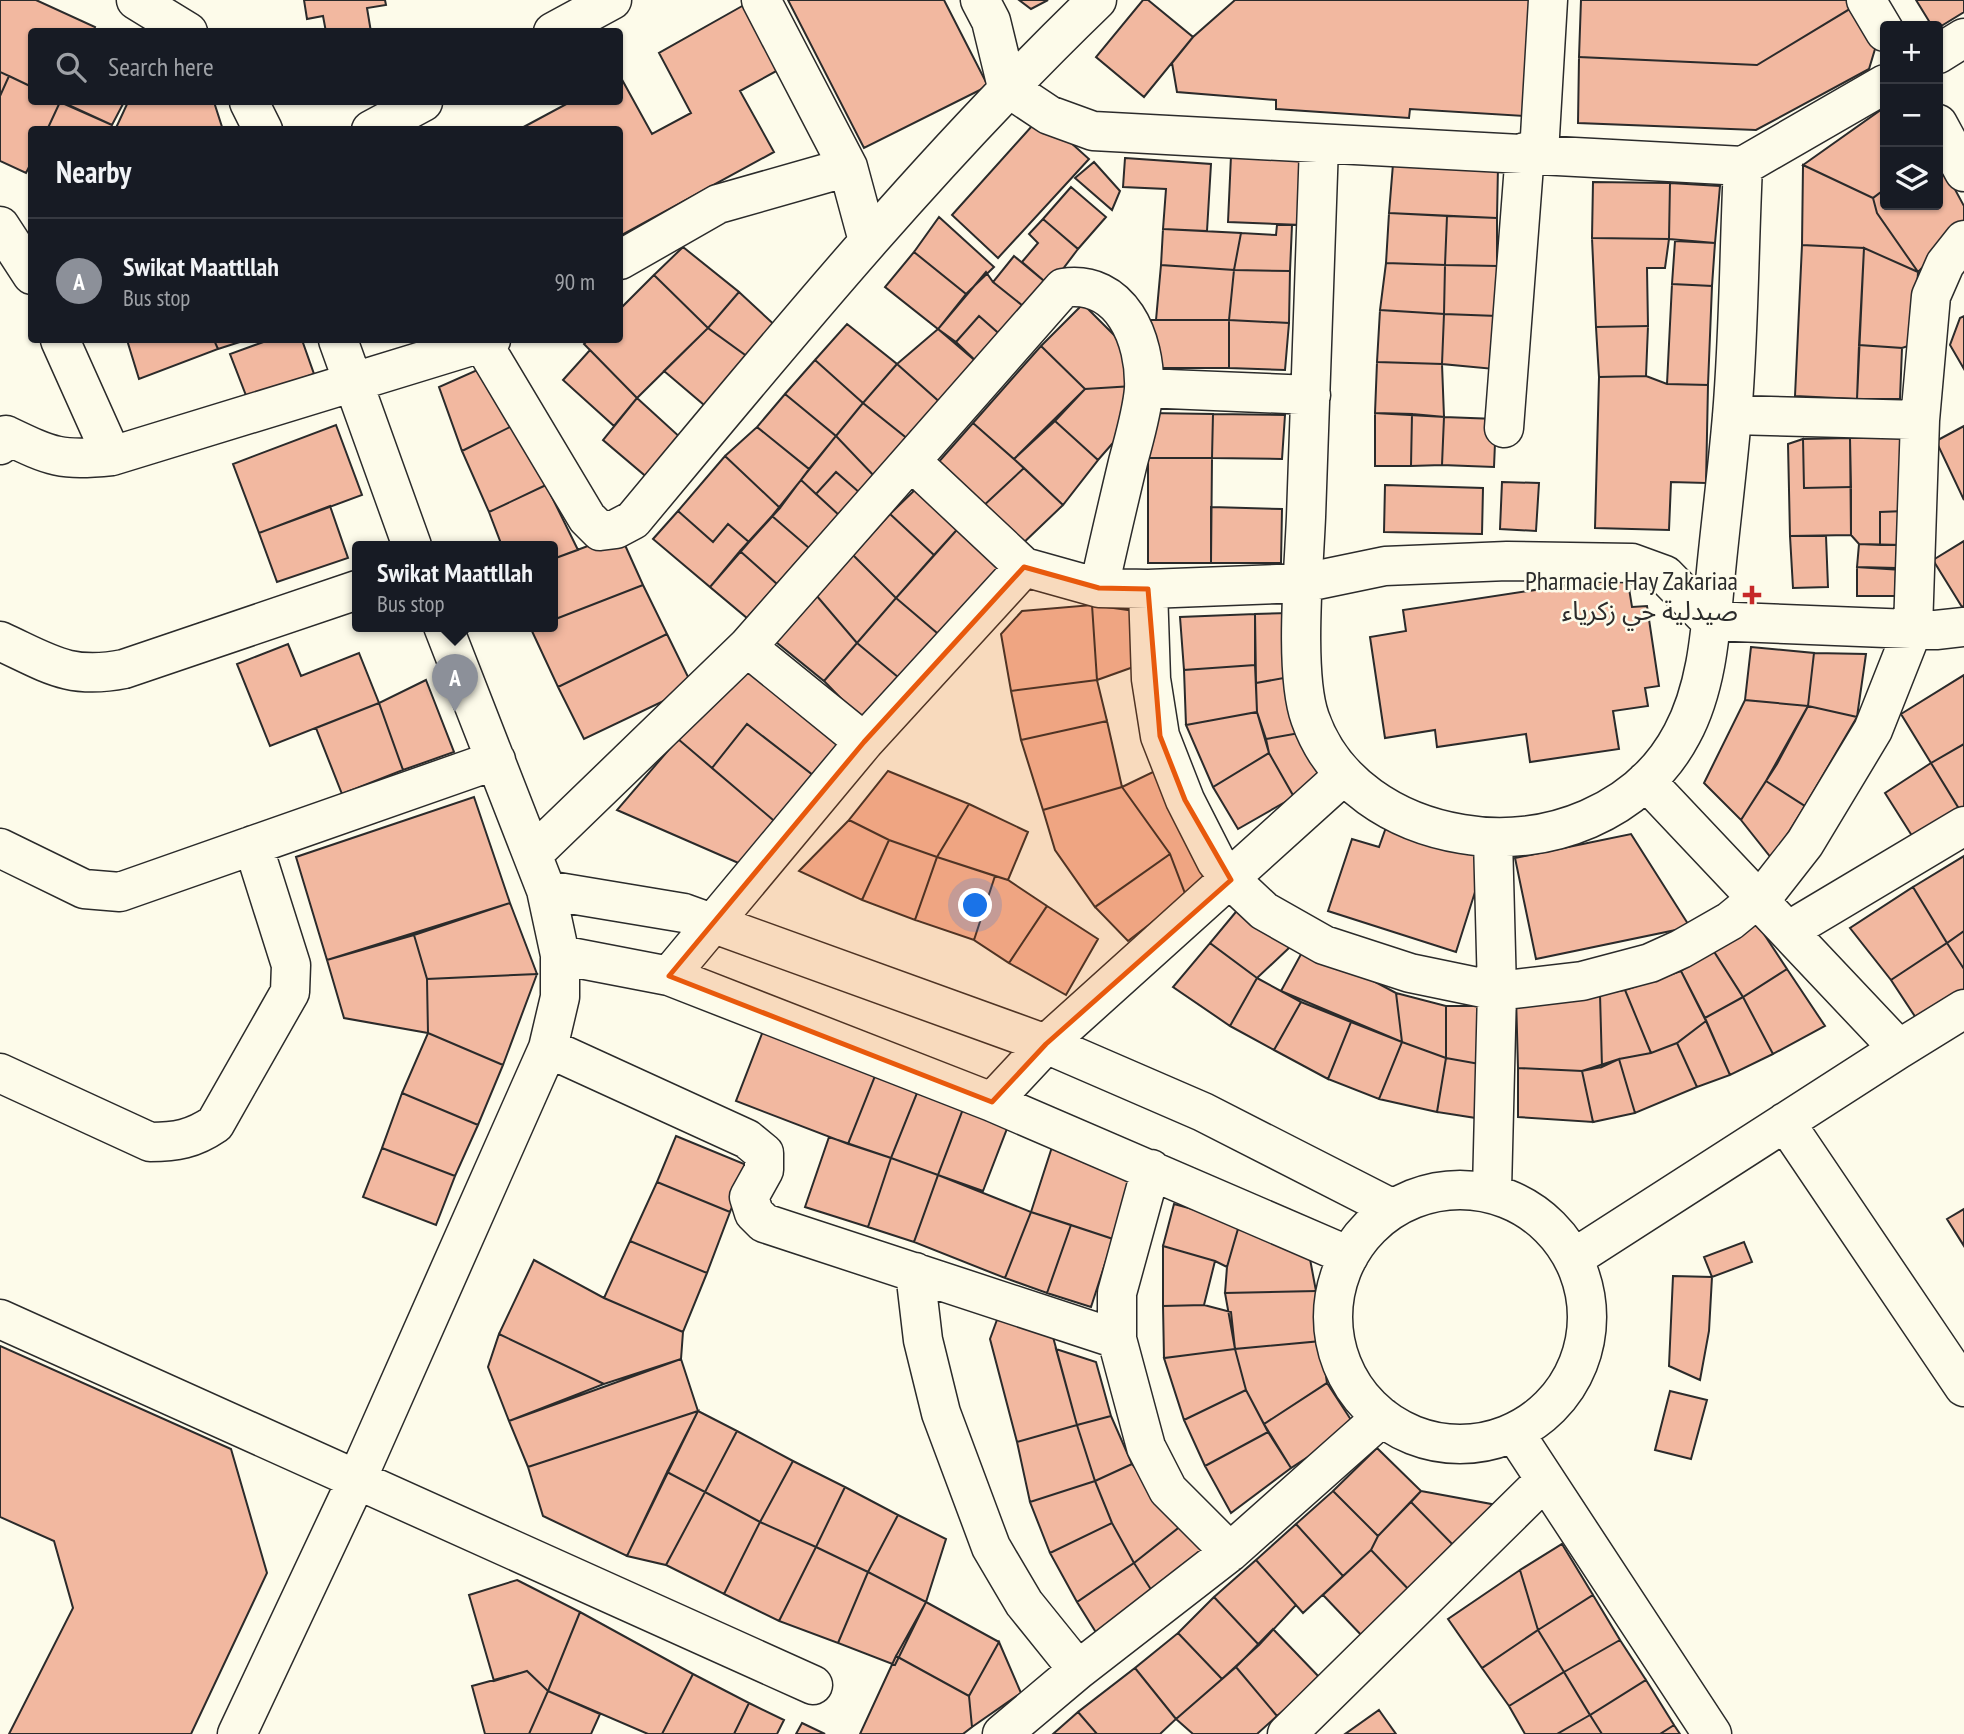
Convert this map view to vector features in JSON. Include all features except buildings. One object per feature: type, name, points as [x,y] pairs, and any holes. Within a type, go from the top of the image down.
[{"type":"street","points":[[136,0],[182,28]]},
{"type":"street","points":[[560,28],[612,0]]},
{"type":"street","points":[[761,0],[848,167],[868,242]]},
{"type":"street","points":[[980,0],[991,20],[1007,87],[1049,115],[1093,131],[1743,166],[1880,87]]},
{"type":"street","points":[[488,343],[587,518],[600,531],[616,529],[633,520],[868,242],[1007,87],[1097,0]]},
{"type":"street","points":[[1504,428],[1548,0]]},
{"type":"street","points":[[1866,0],[1880,24]]},
{"type":"street","points":[[1943,51],[1964,38]]},
{"type":"street","points":[[250,105],[260,126]]},
{"type":"street","points":[[378,126],[417,105]]},
{"type":"street","points":[[1943,133],[1964,172]]},
{"type":"street","points":[[1319,145],[1303,583],[1303,676],[1309,716],[1331,761],[1343,776],[1384,808],[1453,833],[1493,839],[1514,838],[1573,826],[1616,805],[1646,781],[1682,736],[1695,706],[1710,621],[1732,415],[1743,166]]},
{"type":"street","points":[[623,258],[718,204],[848,167]]},
{"type":"street","points":[[0,226],[28,269]]},
{"type":"street","points":[[1148,589],[1151,679],[1160,736],[1185,800],[1216,860],[1231,880],[1264,911],[1324,944],[1410,972],[1497,990],[1571,983],[1650,963],[1706,936],[1758,900],[1782,875],[1855,764],[1904,658],[1913,629],[1920,420],[1931,296],[1945,264],[1964,240]]},
{"type":"street","points":[[534,853],[747,647],[1063,288],[1080,286],[1116,300],[1130,322],[1138,346],[1144,388],[1099,588]]},
{"type":"street","points":[[61,343],[112,456]]},
{"type":"street","points":[[339,343],[410,541]]},
{"type":"street","points":[[2,437],[45,454],[69,460],[112,456],[484,343]]},
{"type":"street","points":[[1144,388],[1311,395]]},
{"type":"street","points":[[1732,415],[1920,420]]},
{"type":"street","points":[[911,461],[1024,567],[1099,588],[1148,589],[1303,583],[1385,566],[1507,561],[1632,563],[1665,575],[1710,621],[1913,629],[1964,627]]},
{"type":"street","points":[[669,976],[864,742],[1024,567]]},
{"type":"street","points":[[0,641],[67,672],[94,675],[124,669],[352,592]]},
{"type":"street","points":[[243,1732],[548,1048],[560,997],[560,955],[546,890],[534,853],[445,632]]},
{"type":"street","points":[[747,647],[864,742]]},
{"type":"street","points":[[0,848],[84,889],[106,893],[120,892],[496,760]]},
{"type":"street","points":[[992,1102],[1046,1044],[1231,880],[1343,776]]},
{"type":"street","points":[[1646,781],[1899,1049]]},
{"type":"street","points":[[1788,931],[1964,826]]},
{"type":"street","points":[[1492,1190],[1497,990],[1493,839]]},
{"type":"street","points":[[0,1073],[149,1142],[176,1142],[197,1136],[215,1124],[290,992],[289,954],[253,845]]},
{"type":"street","points":[[546,890],[684,913],[1046,1044],[1203,1112],[1393,1209]]},
{"type":"street","points":[[560,955],[669,976],[992,1102],[1349,1256]]},
{"type":"street","points":[[1574,1258],[1964,1009]]},
{"type":"street","points":[[548,1048],[747,1139],[764,1153],[764,1170],[749,1198],[754,1213],[764,1223],[1117,1339]]},
{"type":"street","points":[[1785,1122],[1964,1387]]},
{"type":"street","points":[[1151,1169],[1116,1293],[1117,1339],[1146,1447],[1168,1490],[1230,1552]]},
{"type":"street","points":[[1492,1190],[1546,1224],[1574,1258],[1587,1297],[1586,1338],[1573,1377],[1548,1409],[1514,1433],[1481,1443],[1446,1443],[1412,1435],[1382,1417],[1356,1392],[1340,1360],[1333,1325],[1336,1289],[1349,1256],[1368,1229],[1393,1209],[1429,1194],[1492,1190]]},
{"type":"street","points":[[915,1272],[923,1340],[941,1413],[991,1547],[1024,1603],[1078,1670]]},
{"type":"street","points":[[0,1319],[813,1685]]},
{"type":"street","points":[[1002,1734],[1078,1670],[1230,1552],[1382,1417]]},
{"type":"street","points":[[1514,1433],[1712,1734]]},
{"type":"street","points":[[1287,1734],[1544,1481]]},
{"type":"highlighted area","points":[[1024,567],[1099,588],[1148,589],[1160,736],[1185,800],[1231,880],[1046,1044],[992,1102],[669,976],[864,742]]},
{"type":"place","name":"Pharmacie Hay Zakariaa صيدلية حي زكرياء","points":[[1752,595]]},
{"type":"place","name":"Swikat Maattllah","points":[[455,712]]}]
